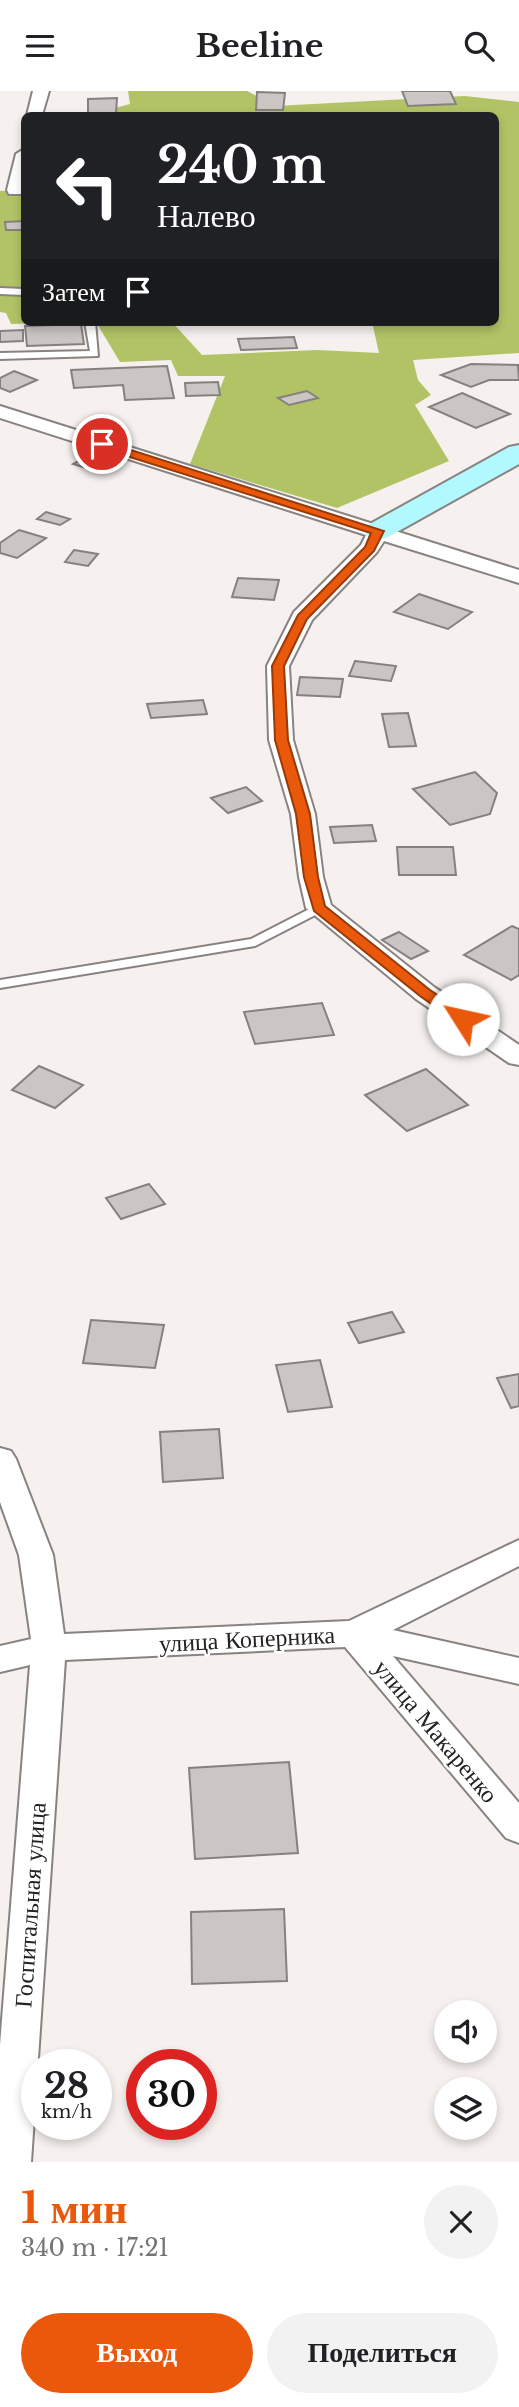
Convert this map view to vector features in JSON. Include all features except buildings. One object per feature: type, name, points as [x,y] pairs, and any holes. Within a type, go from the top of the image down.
[{"type":"street","points":[[36,112],[41,91]]},
{"type":"street","points":[[15,190],[21,166]]},
{"type":"street","points":[[0,412],[519,577]]},
{"type":"street","points":[[519,453],[378,531],[370,548],[302,617],[278,666],[281,740],[303,814],[311,877],[319,908],[425,993],[519,1057]]},
{"type":"street","name":"Госпитальная улица","points":[[0,1459],[36,1555],[49,1648],[11,2162]]},
{"type":"street","name":"улица Коперника","points":[[0,1660],[49,1648],[354,1634],[519,1552]]},
{"type":"street","points":[[354,1634],[519,1671]]},
{"type":"street","name":"улица Макаренко","points":[[354,1634],[519,1828]]},
{"type":"lane","points":[[0,291],[21,292]]},
{"type":"lane","points":[[0,356],[95,354],[91,326]]},
{"type":"lane","points":[[0,984],[256,942],[319,908]]},
{"type":"green space","points":[[128,91],[247,91],[275,106],[465,96],[519,102],[519,353],[413,360],[418,380],[431,395],[415,405],[449,461],[337,508],[190,464],[225,376],[178,376],[171,360],[120,362],[98,326],[176,326],[202,355],[317,350],[379,353],[373,326],[499,326],[499,112],[100,112],[130,104]]},
{"type":"green space","points":[[21,190],[21,324],[11,324],[6,313],[0,312],[0,191]]},
{"type":"route","points":[[102,444],[378,531],[370,548],[302,617],[278,666],[281,740],[303,814],[311,877],[319,908],[425,993],[463,1019]]}]
